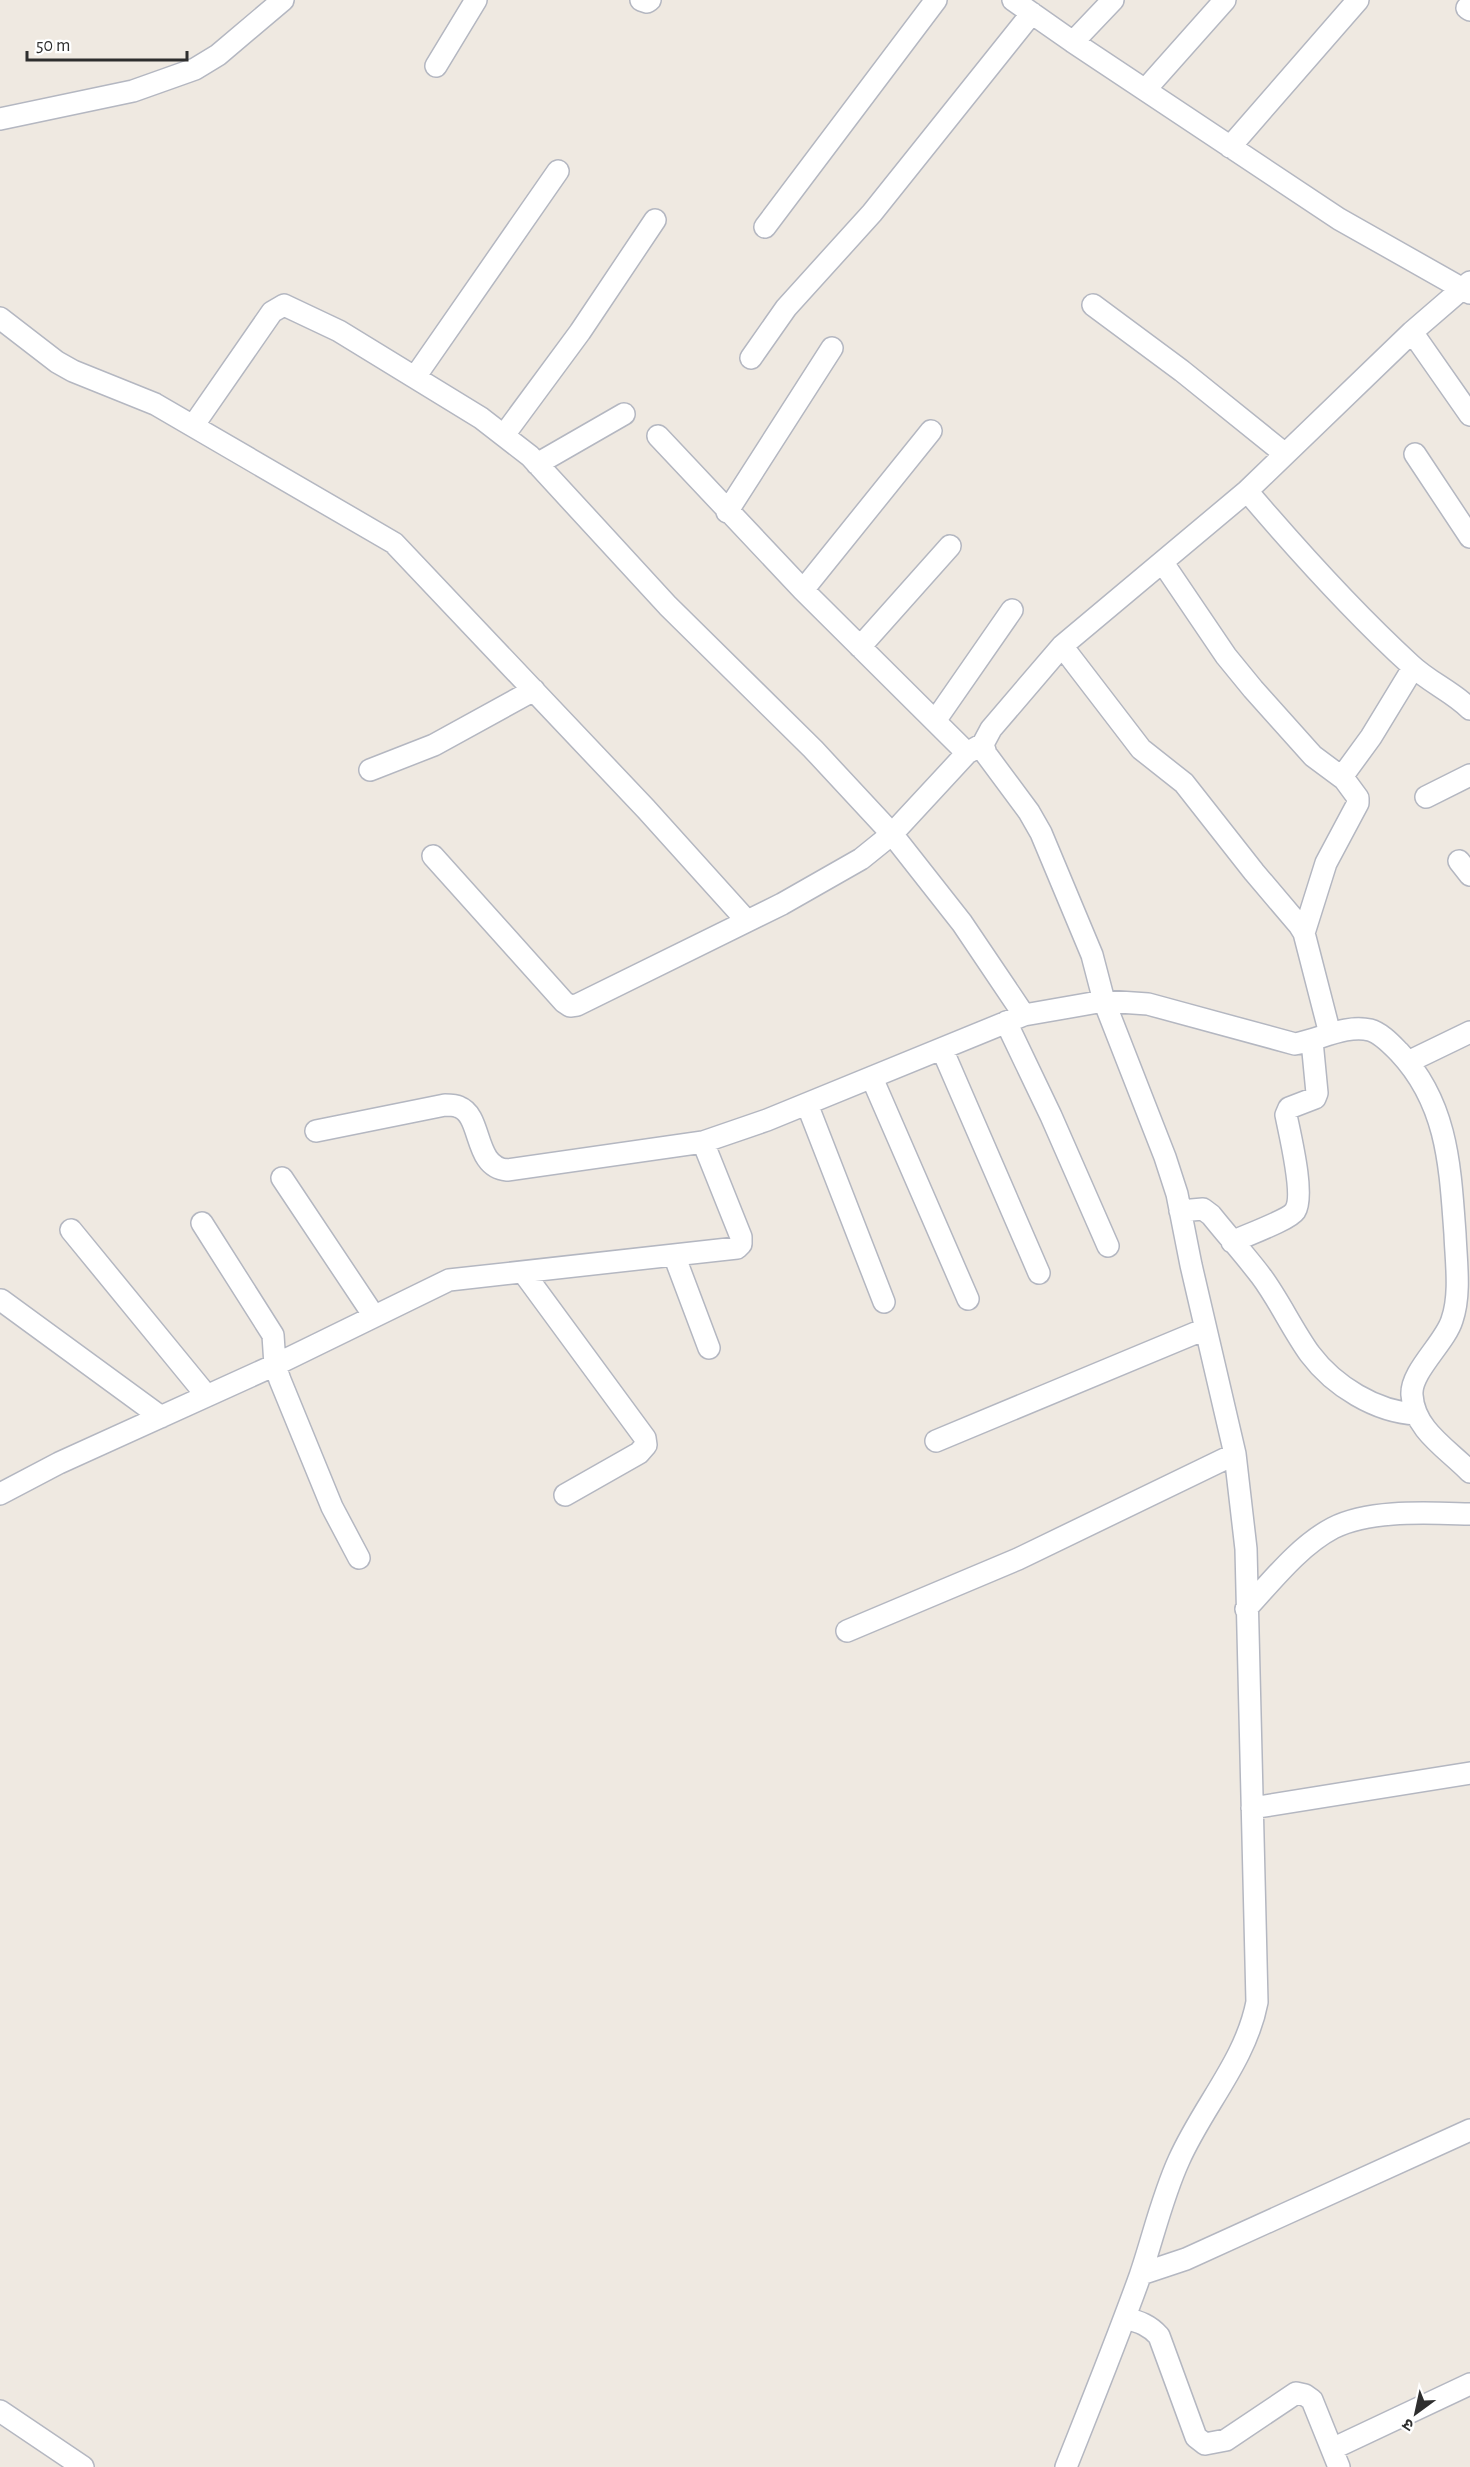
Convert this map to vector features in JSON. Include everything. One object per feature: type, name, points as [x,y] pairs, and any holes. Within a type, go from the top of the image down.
[{"type":"street","points":[[0,119],[133,91],[195,69],[218,55],[283,0]]},
{"type":"street","points":[[436,66],[476,0]]},
{"type":"street","points":[[641,0],[647,2],[650,0]]},
{"type":"street","points":[[765,227],[936,0]]},
{"type":"street","points":[[433,856],[570,1006],[577,1005],[747,921],[861,859],[892,834],[975,749],[1062,646],[1247,491],[1412,332],[1467,288],[1339,219],[1013,0]]},
{"type":"street","points":[[1073,42],[1113,0]]},
{"type":"street","points":[[1145,90],[1225,0]]},
{"type":"street","points":[[1230,147],[1276,97],[1358,0]]},
{"type":"street","points":[[751,358],[786,308],[872,213],[1032,13]]},
{"type":"street","points":[[415,377],[558,171]]},
{"type":"street","points":[[504,435],[580,332],[655,220]]},
{"type":"street","points":[[193,426],[272,312],[284,305],[339,331],[482,418],[537,464],[661,598],[813,749],[892,834],[962,923],[1015,1018],[1108,1246]]},
{"type":"street","points":[[1094,305],[1182,371],[1285,454]]},
{"type":"street","points":[[0,318],[65,367],[155,404],[394,543],[646,809],[747,921]]},
{"type":"street","points":[[1412,332],[1470,415]]},
{"type":"street","points":[[727,512],[832,348]]},
{"type":"street","points":[[537,464],[624,414]]},
{"type":"street","points":[[803,590],[931,431]]},
{"type":"street","points":[[658,436],[727,512],[935,721],[986,754],[1029,812],[1041,833],[1092,955],[1104,1001],[1165,1157],[1177,1194],[1234,1454],[1246,1549],[1257,2002],[1253,2024],[1246,2042],[1178,2160],[1141,2274],[1074,2462]]},
{"type":"street","points":[[1415,454],[1470,537]]},
{"type":"street","points":[[1247,491],[1307,562],[1413,668],[1470,710]]},
{"type":"street","points":[[860,647],[950,546]]},
{"type":"street","points":[[1163,563],[1226,656],[1313,756],[1344,779],[1358,798],[1358,803],[1326,863],[1304,933],[1321,1037],[1317,1093],[1313,1099],[1289,1108],[1286,1115],[1298,1176],[1297,1206],[1290,1216],[1233,1242]]},
{"type":"street","points":[[935,721],[1012,610]]},
{"type":"street","points":[[1062,646],[1137,744],[1184,783],[1304,933]]},
{"type":"street","points":[[1344,779],[1347,769],[1371,737],[1413,668]]},
{"type":"street","points":[[370,770],[434,745],[534,690]]},
{"type":"street","points":[[1426,797],[1470,775]]},
{"type":"street","points":[[316,1131],[445,1105],[461,1107],[468,1114],[490,1163],[498,1169],[507,1170],[703,1142],[807,1104],[1015,1018],[1104,1001],[1148,1004],[1295,1044],[1362,1029],[1370,1030],[1394,1047],[1408,1062],[1433,1102],[1448,1149],[1463,1264],[1453,1320],[1413,1386],[1416,1414],[1424,1429],[1470,1472]]},
{"type":"street","points":[[1408,1062],[1470,1032]]},
{"type":"street","points":[[942,1049],[1039,1273]]},
{"type":"street","points":[[872,1077],[968,1299]]},
{"type":"street","points":[[807,1104],[884,1302]]},
{"type":"street","points":[[0,1494],[58,1463],[275,1365],[449,1280],[737,1248],[741,1244],[741,1237],[703,1142]]},
{"type":"street","points":[[282,1179],[374,1316]]},
{"type":"street","points":[[1180,1211],[1203,1209],[1207,1211],[1260,1275],[1317,1363],[1344,1385],[1380,1407],[1416,1414]]},
{"type":"street","points":[[202,1223],[273,1335],[275,1365],[332,1507],[359,1558]]},
{"type":"street","points":[[71,1230],[207,1396]]},
{"type":"street","points":[[674,1255],[709,1348]]},
{"type":"street","points":[[523,1272],[645,1438],[646,1445],[639,1454],[565,1495]]},
{"type":"street","points":[[1,1300],[161,1417]]},
{"type":"street","points":[[936,1441],[1205,1329]]},
{"type":"street","points":[[847,1631],[1018,1559],[1234,1454]]},
{"type":"street","points":[[1246,1609],[1279,1572],[1313,1541],[1335,1527],[1371,1517],[1410,1512],[1470,1514]]},
{"type":"street","points":[[1252,1808],[1470,1773]]},
{"type":"street","points":[[1141,2274],[1186,2259],[1470,2130]]},
{"type":"street","points":[[1125,2318],[1152,2327],[1160,2336],[1196,2437],[1205,2444],[1226,2440],[1296,2393],[1312,2400],[1336,2458],[1470,2384]]},
{"type":"street","points":[[0,2411],[83,2467]]}]
